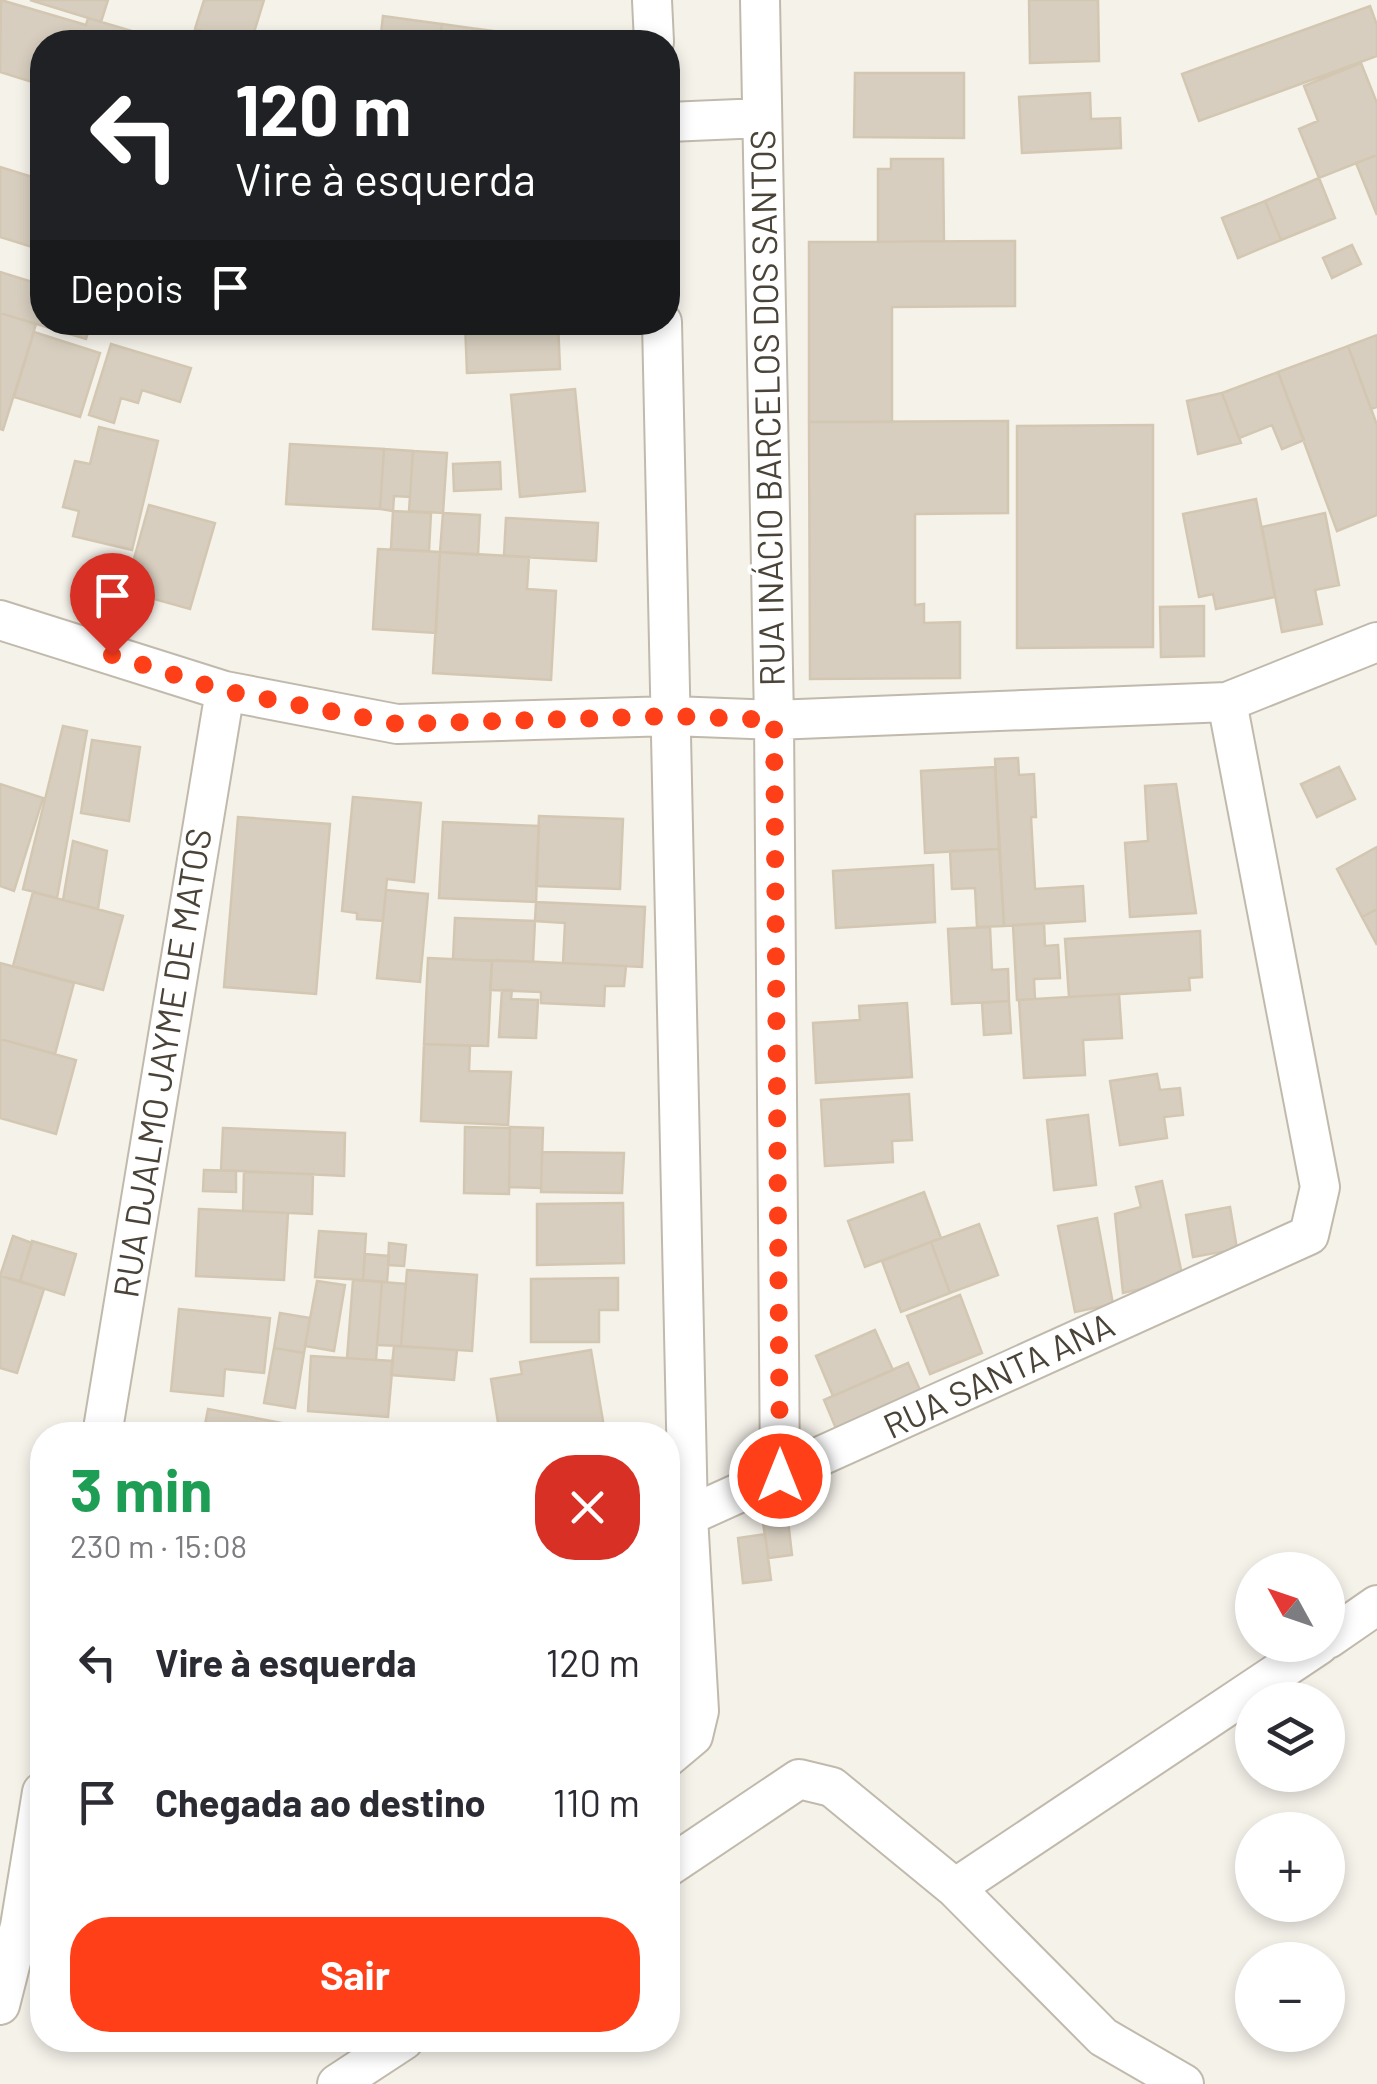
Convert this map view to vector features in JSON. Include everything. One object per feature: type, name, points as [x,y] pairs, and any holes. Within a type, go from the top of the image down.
[{"type":"street","points":[[652,0],[653,30]]},
{"type":"street","name":"RUA INÁCIO BARCELOS DOS SANTOS","points":[[760,0],[774,720],[780,1476]]},
{"type":"street","points":[[680,121],[762,118]]},
{"type":"street","points":[[662,335],[688,1516],[699,1711],[693,1736],[680,1747]]},
{"type":"street","points":[[0,620],[225,691],[398,724],[672,716],[774,720],[1227,702],[1377,642]]},
{"type":"street","name":"RUA DJALMO JAYME DE MATOS","points":[[104,1422],[225,691]]},
{"type":"street","name":"RUA SANTA ANA","points":[[688,1516],[1309,1234],[1320,1187],[1227,702]]},
{"type":"street","points":[[1345,1627],[1377,1604]]},
{"type":"street","points":[[955,1888],[1294,1662]]},
{"type":"street","points":[[680,1858],[798,1780],[832,1787],[955,1888],[1103,2037],[1184,2084]]},
{"type":"street","points":[[0,2004],[10,1924],[30,1842]]},
{"type":"street","points":[[337,2084],[386,2052]]},
{"type":"building","points":[[1,0],[86,25],[88,18],[129,30],[30,30],[30,81],[0,72]]},
{"type":"building","points":[[30,0],[108,0],[101,22]]},
{"type":"building","points":[[204,0],[264,0],[255,30],[195,29]]},
{"type":"building","points":[[1029,0],[1098,0],[1099,61],[1030,63]]},
{"type":"building","points":[[1370,6],[1377,25],[1377,56],[1199,121],[1182,74]]},
{"type":"building","points":[[383,16],[442,24],[441,30],[381,30]]},
{"type":"building","points":[[442,24],[478,29],[478,30],[441,30]]},
{"type":"building","points":[[1361,63],[1377,103],[1377,155],[1319,178],[1299,129],[1318,121],[1304,86]]},
{"type":"building","points":[[855,73],[964,73],[964,138],[854,137]]},
{"type":"building","points":[[1090,93],[1091,119],[1120,118],[1121,148],[1022,153],[1019,97]]},
{"type":"building","points":[[1377,155],[1377,215],[1356,163]]},
{"type":"building","points":[[891,159],[943,159],[944,241],[878,242],[878,169],[891,169]]},
{"type":"building","points":[[0,167],[30,176],[30,246],[0,237]]},
{"type":"building","points":[[1319,178],[1335,218],[1281,240],[1265,201]]},
{"type":"building","points":[[1265,201],[1281,240],[1238,258],[1222,218]]},
{"type":"building","points":[[1015,241],[1015,306],[892,307],[892,422],[809,422],[809,242]]},
{"type":"building","points":[[1352,245],[1361,264],[1332,278],[1323,258]]},
{"type":"building","points":[[0,272],[30,281],[30,322],[0,313]]},
{"type":"building","points":[[0,313],[30,322],[33,335],[3,430]]},
{"type":"building","points":[[33,335],[100,353],[80,417],[14,397]]},
{"type":"building","points":[[465,335],[559,335],[560,369],[467,373]]},
{"type":"building","points":[[1377,335],[1377,407],[1371,409],[1348,346]]},
{"type":"building","points":[[111,344],[191,368],[180,402],[142,390],[138,403],[121,398],[114,423],[89,415]]},
{"type":"building","points":[[1348,346],[1377,425],[1377,515],[1337,531],[1278,372]]},
{"type":"building","points":[[1278,372],[1304,440],[1282,449],[1272,425],[1239,438],[1222,393]]},
{"type":"building","points":[[575,389],[585,491],[520,497],[511,395]]},
{"type":"building","points":[[1222,393],[1241,443],[1198,454],[1187,401]]},
{"type":"building","points":[[1008,421],[1008,513],[915,514],[915,605],[924,604],[924,623],[960,622],[960,678],[810,679],[809,422]]},
{"type":"building","points":[[1153,425],[1153,647],[1017,648],[1017,426]]},
{"type":"building","points":[[99,427],[158,441],[132,550],[73,536],[79,511],[63,507],[75,461],[90,464]]},
{"type":"building","points":[[290,444],[384,449],[380,509],[286,504]]},
{"type":"building","points":[[384,449],[413,451],[410,497],[394,496],[393,511],[380,509]]},
{"type":"building","points":[[413,451],[447,453],[443,513],[409,511]]},
{"type":"building","points":[[500,462],[501,489],[454,491],[453,464]]},
{"type":"building","points":[[1256,499],[1275,597],[1216,609],[1213,594],[1199,597],[1183,514]]},
{"type":"building","points":[[149,505],[215,523],[190,609],[125,591]]},
{"type":"building","points":[[393,511],[431,513],[429,551],[391,549]]},
{"type":"building","points":[[443,513],[480,515],[478,555],[440,552]]},
{"type":"building","points":[[1325,513],[1339,585],[1315,590],[1322,624],[1282,632],[1262,527]]},
{"type":"building","points":[[506,518],[598,523],[596,561],[504,556]]},
{"type":"building","points":[[378,549],[440,552],[436,633],[373,629]]},
{"type":"building","points":[[440,552],[529,557],[527,589],[556,591],[551,680],[433,673]]},
{"type":"building","points":[[1204,606],[1204,656],[1161,657],[1160,607]]},
{"type":"building","points":[[63,726],[87,731],[57,898],[23,889]]},
{"type":"building","points":[[92,740],[140,747],[129,821],[81,813]]},
{"type":"building","points":[[1018,758],[1019,775],[1034,774],[1036,817],[1031,817],[1035,889],[1083,886],[1085,921],[1004,926],[995,759]]},
{"type":"building","points":[[995,767],[999,849],[925,853],[921,771]]},
{"type":"building","points":[[1339,767],[1355,799],[1317,817],[1301,784]]},
{"type":"building","points":[[0,784],[43,798],[14,891],[0,886]]},
{"type":"building","points":[[1176,784],[1196,913],[1130,917],[1125,843],[1148,841],[1145,786]]},
{"type":"building","points":[[353,797],[421,803],[414,882],[387,879],[383,921],[357,919],[357,913],[342,911]]},
{"type":"building","points":[[539,816],[623,819],[620,889],[536,886]]},
{"type":"building","points":[[238,817],[330,824],[316,994],[224,987]]},
{"type":"building","points":[[443,822],[539,826],[536,902],[439,898]]},
{"type":"building","points":[[73,841],[107,851],[98,909],[63,900]]},
{"type":"building","points":[[1377,847],[1377,909],[1362,917],[1337,869]]},
{"type":"building","points":[[999,849],[1004,926],[977,927],[975,888],[952,889],[950,851]]},
{"type":"building","points":[[933,865],[935,922],[836,928],[833,871]]},
{"type":"building","points":[[386,890],[428,894],[420,982],[377,978]]},
{"type":"building","points":[[33,892],[123,916],[103,990],[13,966]]},
{"type":"building","points":[[536,902],[645,907],[642,967],[563,963],[565,923],[535,921]]},
{"type":"building","points":[[1377,909],[1377,945],[1362,917]]},
{"type":"building","points":[[455,918],[535,921],[533,962],[453,959]]},
{"type":"building","points":[[1044,923],[1045,946],[1058,945],[1060,978],[1034,979],[1035,999],[1017,1000],[1013,925]]},
{"type":"building","points":[[990,927],[992,970],[1008,969],[1009,1001],[952,1004],[948,929]]},
{"type":"building","points":[[1200,931],[1202,977],[1189,978],[1190,990],[1069,997],[1065,939]]},
{"type":"building","points":[[428,958],[492,961],[488,1046],[424,1044]]},
{"type":"building","points":[[492,961],[626,966],[624,986],[605,986],[604,1006],[541,1003],[541,992],[490,990]]},
{"type":"building","points":[[0,963],[74,983],[55,1054],[0,1039]]},
{"type":"building","points":[[502,990],[512,990],[511,999],[538,1000],[536,1038],[499,1037]]},
{"type":"building","points":[[1119,994],[1122,1038],[1083,1040],[1085,1075],[1024,1078],[1019,1000]]},
{"type":"building","points":[[1009,1001],[1011,1033],[984,1035],[982,1003]]},
{"type":"building","points":[[907,1003],[912,1077],[816,1083],[813,1023],[860,1020],[859,1006]]},
{"type":"building","points":[[0,1039],[76,1060],[56,1134],[0,1118]]},
{"type":"building","points":[[424,1044],[470,1046],[469,1071],[511,1072],[508,1125],[421,1121]]},
{"type":"building","points":[[1157,1074],[1160,1090],[1180,1088],[1183,1115],[1164,1117],[1167,1138],[1120,1145],[1110,1081]]},
{"type":"building","points":[[909,1094],[912,1140],[892,1141],[893,1162],[825,1166],[821,1100]]},
{"type":"building","points":[[1088,1115],[1096,1185],[1054,1190],[1047,1120]]},
{"type":"building","points":[[465,1127],[510,1128],[509,1194],[464,1193]]},
{"type":"building","points":[[510,1127],[543,1128],[541,1188],[509,1187]]},
{"type":"building","points":[[223,1128],[345,1133],[344,1176],[221,1170]]},
{"type":"building","points":[[542,1152],[624,1153],[622,1193],[541,1192]]},
{"type":"building","points":[[204,1170],[236,1171],[236,1192],[203,1191]]},
{"type":"building","points":[[244,1172],[313,1174],[312,1214],[243,1211]]},
{"type":"building","points":[[1162,1181],[1183,1279],[1123,1293],[1115,1214],[1141,1207],[1136,1187]]},
{"type":"building","points":[[924,1192],[941,1238],[865,1267],[848,1221]]},
{"type":"building","points":[[623,1203],[624,1263],[537,1265],[537,1204]]},
{"type":"building","points":[[1230,1207],[1237,1249],[1193,1257],[1186,1215]]},
{"type":"building","points":[[199,1209],[288,1213],[284,1280],[196,1276]]},
{"type":"building","points":[[1097,1218],[1113,1304],[1075,1312],[1058,1226]]},
{"type":"building","points":[[979,1224],[998,1275],[950,1293],[931,1242]]},
{"type":"building","points":[[319,1231],[366,1234],[363,1280],[315,1277]]},
{"type":"building","points":[[13,1236],[32,1243],[20,1281],[0,1276]]},
{"type":"building","points":[[32,1241],[76,1254],[64,1295],[20,1281]]},
{"type":"building","points":[[931,1242],[950,1293],[901,1312],[882,1261]]},
{"type":"building","points":[[389,1243],[406,1245],[404,1266],[388,1265]]},
{"type":"building","points":[[365,1254],[389,1256],[387,1282],[363,1280]]},
{"type":"building","points":[[407,1270],[477,1275],[472,1351],[401,1346]]},
{"type":"building","points":[[0,1276],[44,1289],[17,1373],[0,1368]]},
{"type":"building","points":[[618,1278],[618,1310],[599,1310],[599,1342],[531,1342],[531,1279]]},
{"type":"building","points":[[353,1280],[382,1282],[376,1360],[347,1358]]},
{"type":"building","points":[[317,1281],[345,1285],[334,1351],[305,1346]]},
{"type":"building","points":[[382,1282],[406,1284],[401,1346],[377,1345]]},
{"type":"building","points":[[960,1295],[982,1353],[930,1374],[907,1316]]},
{"type":"building","points":[[179,1309],[270,1318],[264,1373],[225,1369],[223,1396],[171,1391]]},
{"type":"building","points":[[280,1313],[310,1318],[304,1353],[274,1348]]},
{"type":"building","points":[[875,1330],[893,1370],[833,1396],[816,1356]]},
{"type":"building","points":[[394,1346],[457,1350],[454,1380],[391,1375]]},
{"type":"building","points":[[274,1348],[304,1353],[295,1408],[264,1403]]},
{"type":"building","points":[[591,1350],[603,1422],[498,1422],[491,1379],[522,1374],[520,1362]]},
{"type":"building","points":[[311,1356],[393,1361],[388,1417],[308,1411]]},
{"type":"building","points":[[908,1363],[928,1408],[843,1445],[824,1400]]},
{"type":"building","points":[[208,1409],[277,1422],[206,1422]]},
{"type":"building","points":[[787,1512],[792,1555],[768,1558],[762,1515]]},
{"type":"building","points":[[765,1534],[771,1580],[743,1583],[738,1538]]},
{"type":"route","points":[[112,655],[225,691],[398,724],[672,716],[774,720],[780,1476]]}]
